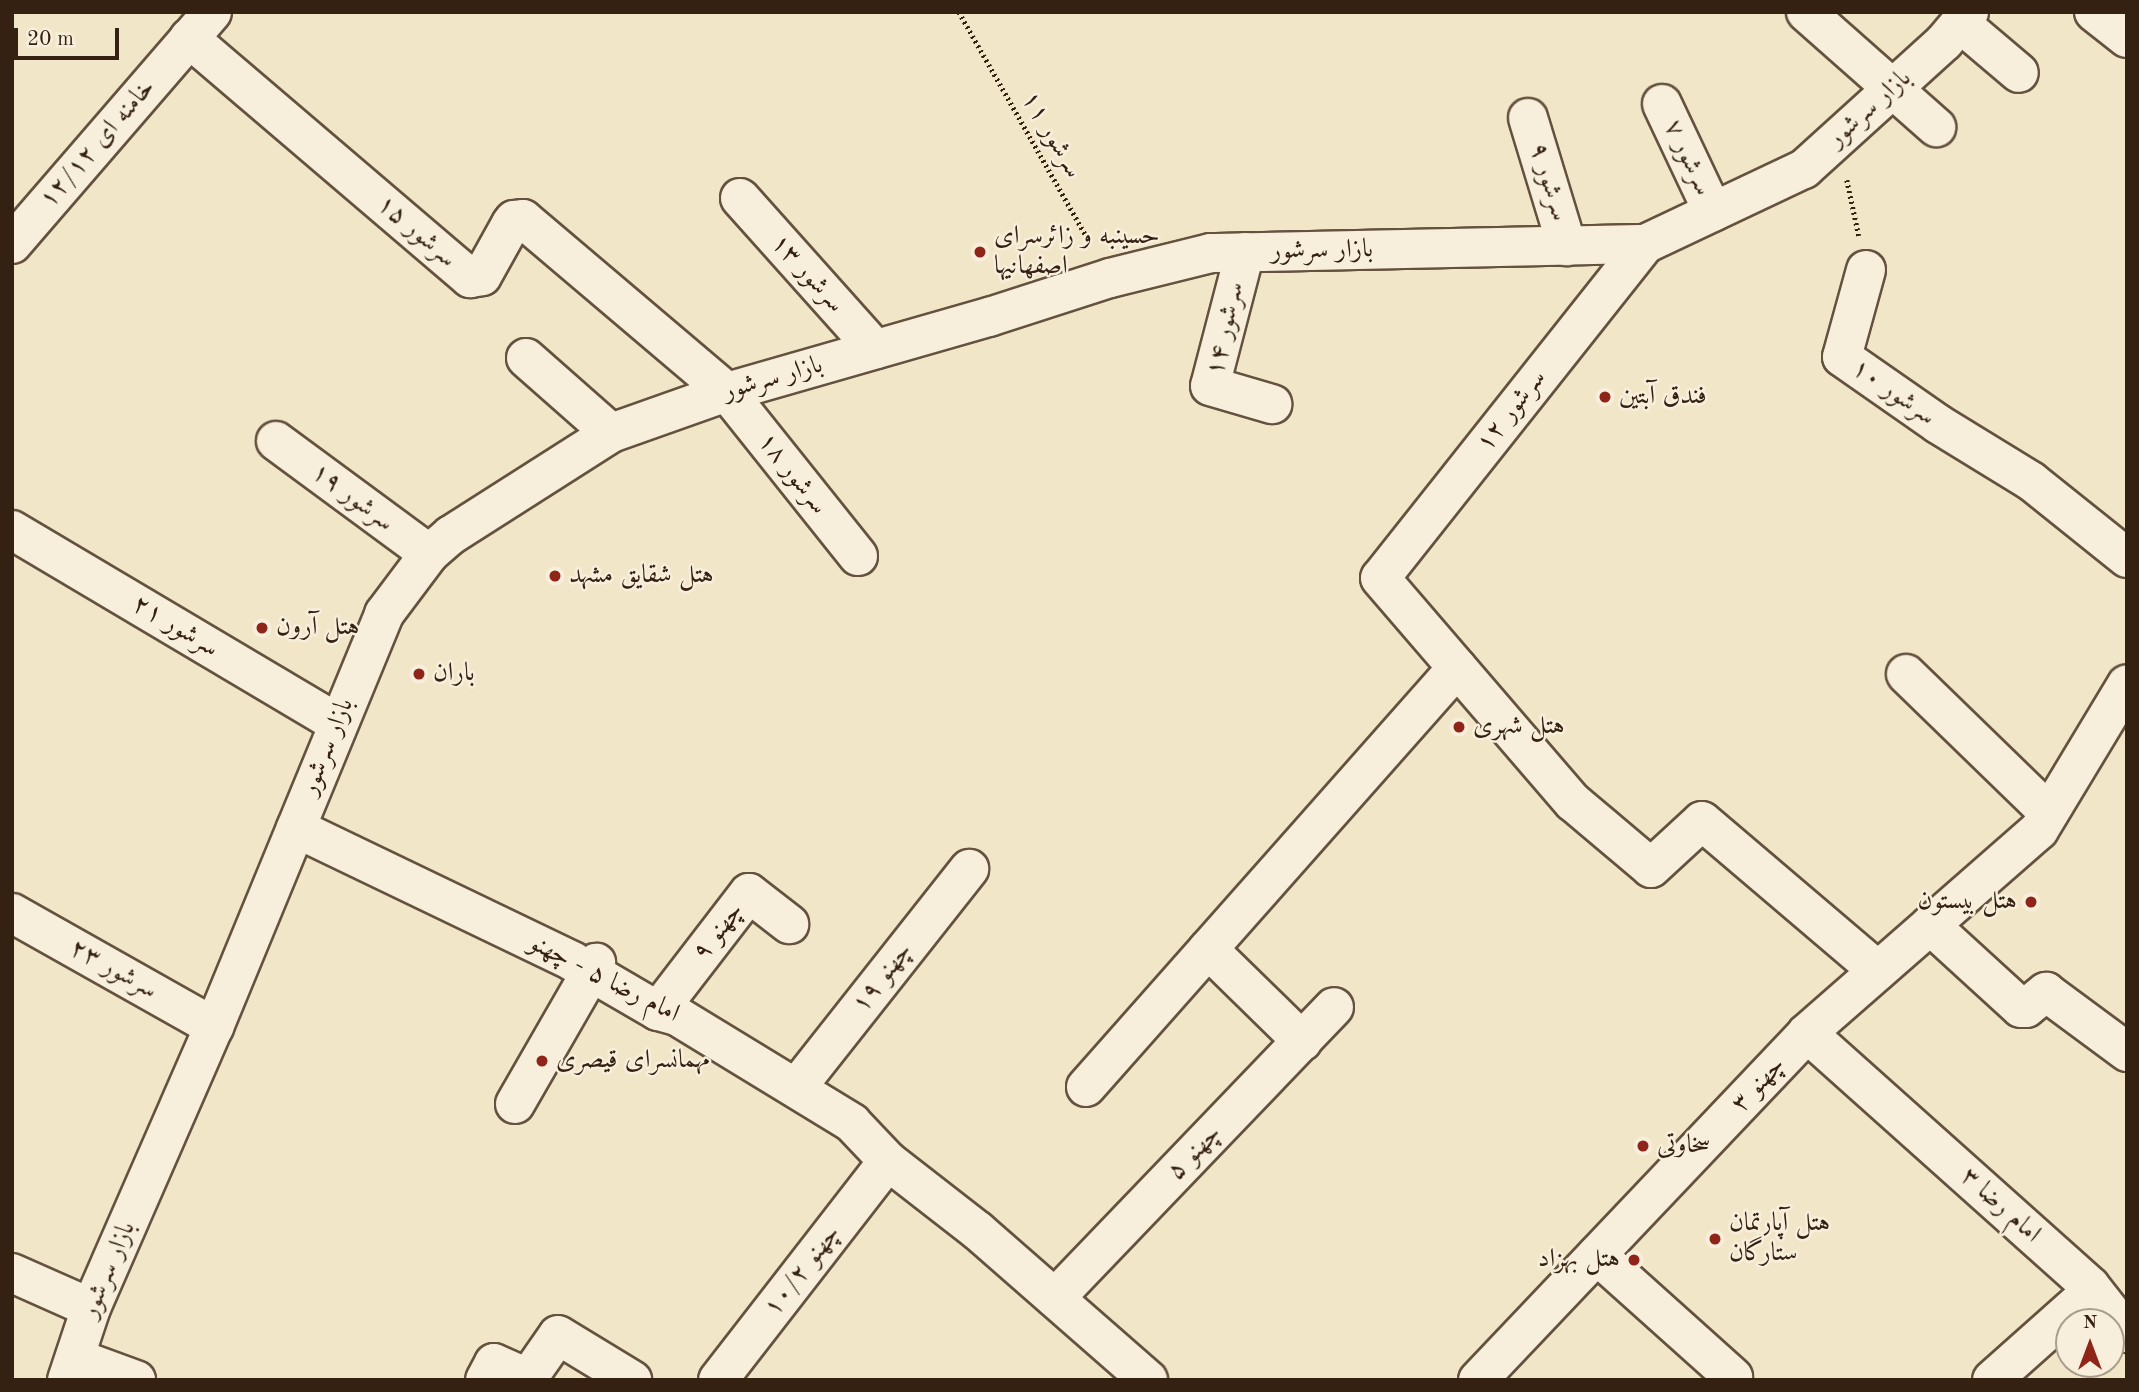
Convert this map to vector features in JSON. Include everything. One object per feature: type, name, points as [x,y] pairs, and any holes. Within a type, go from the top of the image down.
[{"type":"street","points":[[1806,12],[1936,127]]},
{"type":"street","points":[[2094,12],[2127,38]]},
{"type":"street","name":"بازار سرشور","points":[[71,1369],[91,1308],[214,1027],[384,614],[429,554],[451,536],[611,433],[727,391],[1110,278],[1211,253],[1644,244],[1804,169],[1944,42],[1964,18]]},
{"type":"street","points":[[1964,18],[2019,73]]},
{"type":"street","name":"خامنه ای ۱۲/۱۲","points":[[12,244],[201,25]]},
{"type":"street","name":"سرشور ۱۵","points":[[201,25],[470,278],[482,276],[514,220],[523,219],[727,391]]},
{"type":"street","name":"سرشور ۷","points":[[1662,104],[1713,212]]},
{"type":"street","name":"سرشور ۹","points":[[1528,118],[1567,246]]},
{"type":"street","name":"سرشور ۱۳","points":[[740,198],[875,349]]},
{"type":"street","name":"سرشور ۱۲","points":[[1457,668],[1380,578],[1644,244]]},
{"type":"street","name":"سرشور ۱۴","points":[[1245,252],[1210,386],[1272,404]]},
{"type":"street","name":"سرشور ۱۰","points":[[1866,270],[1842,357],[1938,424],[2032,481],[2127,558]]},
{"type":"street","points":[[526,358],[611,433]]},
{"type":"street","name":"سرشور ۱۸","points":[[727,391],[858,556]]},
{"type":"street","name":"سرشور ۱۹","points":[[276,441],[429,554]]},
{"type":"street","name":"سرشور ۲۱","points":[[12,530],[337,723]]},
{"type":"street","points":[[1086,1087],[1457,668],[1573,802],[1651,868],[1702,821],[1878,971]]},
{"type":"street","points":[[1906,674],[2049,813]]},
{"type":"street","name":"چهنو ۳","points":[[1492,1375],[1597,1255],[1807,1033],[2039,830],[2127,684]]},
{"type":"street","name":"امام رضا ۵ - چهنو","points":[[296,828],[594,967],[658,1011],[677,1016],[797,1087],[852,1123],[888,1161],[978,1231],[1148,1380]]},
{"type":"street","name":"چهنو ۱۹","points":[[797,1087],[969,869]]},
{"type":"street","name":"چهنو ۹","points":[[658,1011],[748,893],[789,924]]},
{"type":"street","name":"سرشور ۲۳","points":[[12,914],[214,1027]]},
{"type":"street","points":[[1930,925],[2021,1008],[2026,1008],[2046,992],[2127,1052]]},
{"type":"street","points":[[1208,949],[1302,1041]]},
{"type":"street","points":[[515,1104],[594,967]]},
{"type":"street","name":"چهنو ۵","points":[[1055,1298],[1334,1007]]},
{"type":"street","name":"امام رضا ۳","points":[[1807,1033],[2092,1291],[2127,1333]]},
{"type":"street","name":"چهنو ۱۰/۲","points":[[718,1380],[888,1161]]},
{"type":"street","points":[[1597,1255],[1733,1377]]},
{"type":"street","points":[[12,1273],[91,1308]]},
{"type":"street","points":[[1992,1380],[2092,1291]]},
{"type":"street","points":[[485,1380],[494,1363],[528,1378],[558,1335],[632,1380]]},
{"type":"street","points":[[71,1369],[136,1380]]},
{"type":"path","name":"سرشور ۱۱","points":[[959,12],[1110,278]]},
{"type":"path","points":[[1838,138],[1866,270]]},
{"type":"place","name":"حسینبه و زائرسرای اصفهانیها","points":[[980,252]]},
{"type":"place","name":"فندق آبتين","points":[[1605,397]]},
{"type":"place","name":"هتل شقایق مشهد","points":[[555,576]]},
{"type":"place","name":"هتل آرون","points":[[262,628]]},
{"type":"place","name":"باران","points":[[419,674]]},
{"type":"place","name":"هتل شهری","points":[[1459,727]]},
{"type":"place","name":"هتل بیستون","points":[[2031,902]]},
{"type":"place","name":"مهمانسرای قیصری","points":[[542,1061]]},
{"type":"place","name":"سخاوتی","points":[[1643,1146]]},
{"type":"place","name":"هتل آپارتمان ستارگان","points":[[1715,1239]]},
{"type":"place","name":"هتل بهزاد","points":[[1634,1260]]}]
